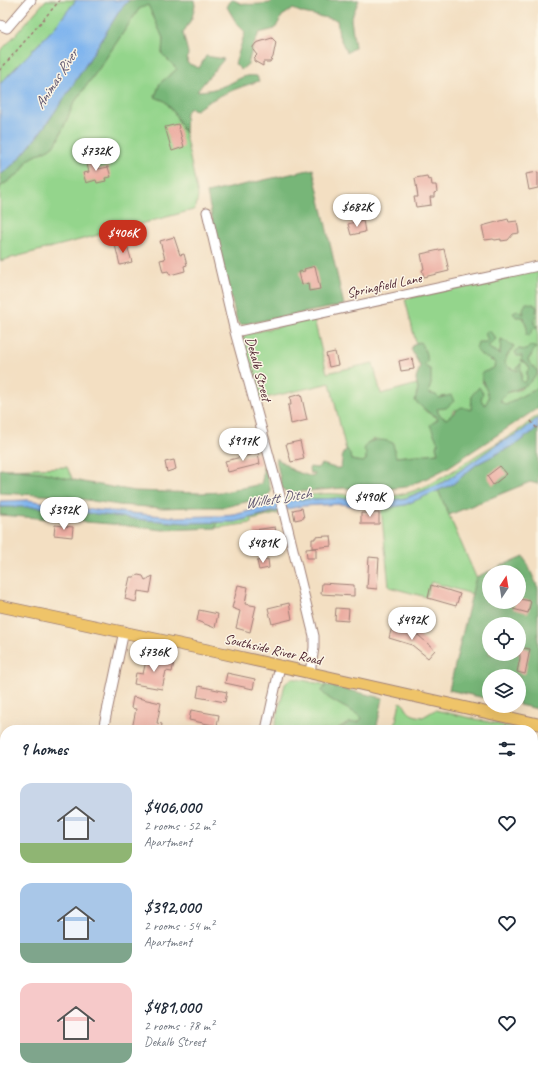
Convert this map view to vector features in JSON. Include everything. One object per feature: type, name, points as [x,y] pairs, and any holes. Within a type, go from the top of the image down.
[{"type":"main road","name":"Southside River Road","points":[[0,606],[124,631],[538,724]]},
{"type":"street","points":[[0,25],[7,28],[31,0]]},
{"type":"street","name":"Dekalb Street","points":[[207,212],[235,332],[284,514],[314,636],[314,648],[310,672]]},
{"type":"street","name":"Springfield Lane","points":[[235,332],[538,266]]},
{"type":"street","points":[[103,725],[124,631]]},
{"type":"street","points":[[267,725],[280,666]]},
{"type":"path","points":[[0,70],[60,0]]},
{"type":"path","points":[[531,421],[538,430]]},
{"type":"green space","points":[[46,0],[76,0],[55,27],[0,84],[0,51]]},
{"type":"green space","points":[[129,0],[194,0],[195,5],[192,18],[183,33],[188,53],[187,63],[199,68],[206,56],[224,59],[197,91],[219,88],[248,76],[257,76],[259,81],[226,93],[196,110],[190,108],[186,112],[185,134],[175,114],[165,101],[155,97],[160,83],[177,69],[162,54],[163,38],[148,5],[139,9],[74,103],[57,142],[50,148],[28,160],[21,172],[0,187],[0,175],[20,158],[42,130],[120,10]]},
{"type":"green space","points":[[231,0],[243,4],[260,4],[270,3],[273,0],[359,0],[351,19],[355,47],[347,53],[339,36],[337,20],[303,13],[293,9],[282,16],[275,29],[259,33],[252,49],[248,64],[241,70],[235,64],[245,32],[237,24],[227,7]]},
{"type":"green space","points":[[148,4],[163,38],[162,54],[178,69],[160,83],[155,97],[165,101],[175,114],[185,134],[198,196],[196,207],[193,210],[0,261],[0,187],[21,172],[28,160],[50,148],[57,142],[74,103],[139,9]]},
{"type":"green space","points":[[313,169],[344,305],[240,325],[237,321],[218,246],[207,193]]},
{"type":"green space","points":[[538,269],[538,327],[534,324],[537,308],[535,305],[531,303],[524,314],[520,311],[531,332],[534,328],[538,328],[538,387],[506,405],[500,401],[507,393],[521,389],[526,381],[524,383],[521,380],[522,374],[520,369],[518,371],[512,370],[504,363],[514,346],[501,339],[500,354],[492,350],[488,347],[496,339],[488,330],[489,340],[486,342],[490,360],[495,362],[495,368],[482,382],[487,388],[489,398],[485,406],[481,400],[473,395],[471,410],[454,410],[451,416],[446,419],[439,415],[437,409],[445,396],[439,398],[436,395],[428,393],[431,384],[424,365],[420,342],[416,343],[405,299]],"holes":[[[519,349],[525,350],[532,355],[528,360],[530,364],[535,367],[527,380],[527,371],[530,369]]]},
{"type":"green space","points":[[526,303],[532,304],[537,308],[534,324],[538,328],[534,328],[529,336],[526,335],[527,328],[524,317],[516,317],[513,313],[516,310],[524,314],[523,309]]},
{"type":"green space","points":[[314,319],[327,373],[373,363],[381,394],[417,384],[418,389],[416,395],[422,406],[427,412],[438,419],[434,433],[438,443],[436,446],[438,453],[395,457],[374,439],[367,443],[365,450],[366,460],[363,462],[351,460],[347,449],[346,450],[330,383],[257,400],[242,341],[244,336],[246,334]]},
{"type":"green space","points":[[489,330],[496,339],[488,347],[492,350],[500,354],[501,339],[514,346],[507,356],[505,363],[508,367],[518,371],[517,368],[521,363],[521,380],[524,383],[527,380],[527,371],[530,368],[526,363],[521,361],[522,356],[517,356],[515,352],[518,349],[526,350],[530,346],[536,347],[528,360],[538,373],[527,385],[507,393],[500,401],[506,405],[538,387],[538,408],[447,468],[405,487],[378,490],[343,488],[287,493],[282,488],[276,459],[294,471],[312,477],[315,475],[314,473],[310,473],[310,467],[317,468],[322,464],[335,468],[341,468],[343,453],[347,449],[351,460],[363,462],[366,460],[366,453],[364,450],[367,443],[376,440],[383,440],[393,443],[396,457],[438,453],[436,446],[438,443],[430,425],[438,419],[415,401],[418,389],[416,379],[420,366],[411,349],[414,344],[420,342],[425,351],[428,361],[424,365],[431,370],[431,384],[428,393],[436,395],[439,398],[451,395],[454,401],[446,408],[437,409],[439,415],[446,419],[462,407],[471,410],[472,395],[479,387],[483,393],[481,400],[485,405],[489,398],[481,373],[494,368],[495,362],[482,356],[476,349],[478,342],[486,342],[488,340],[485,334]]},
{"type":"green space","points":[[538,415],[538,418],[521,432],[498,444],[447,480],[406,498],[387,501],[360,501],[340,498],[284,501],[284,498],[317,494],[383,497],[410,492],[431,484],[519,430]]},
{"type":"green space","points":[[538,428],[538,484],[530,482],[449,515],[438,490],[453,484],[477,464],[516,444]]},
{"type":"green space","points":[[67,467],[73,480],[41,472],[3,469]]},
{"type":"green space","points":[[263,467],[265,468],[271,492],[262,498],[225,507],[162,508],[119,505],[60,496],[0,493],[0,469],[41,472],[83,482],[135,491],[201,493],[224,492],[261,484]]},
{"type":"green space","points":[[438,490],[476,577],[472,594],[431,582],[426,597],[389,587],[381,508],[405,505]]},
{"type":"green space","points":[[31,506],[170,522],[216,522],[217,524],[216,528],[163,530],[111,524],[0,515],[0,507]]},
{"type":"green space","points":[[280,511],[280,513],[252,520],[252,523],[216,528],[216,522],[235,522]]},
{"type":"green space","points":[[524,556],[538,588],[538,709],[526,706],[526,669],[482,669],[482,697],[449,690],[476,577],[482,574],[482,609],[526,609],[526,565],[503,565]]},
{"type":"green space","points":[[292,678],[326,685],[322,691],[324,694],[363,718],[359,722],[345,725],[275,725],[285,684]]},
{"type":"green space","points":[[326,685],[383,698],[377,725],[345,725],[359,722],[362,718],[329,698],[322,691]]},
{"type":"green space","points":[[400,702],[403,703],[407,710],[415,716],[423,717],[435,710],[502,725],[395,725]]},
{"type":"water","name":"Animas River","points":[[76,0],[129,0],[120,10],[42,130],[20,158],[0,175],[0,84],[55,27]]},
{"type":"water","points":[[538,418],[538,428],[516,444],[477,464],[453,484],[405,505],[387,508],[359,507],[341,504],[303,506],[272,512],[235,522],[187,523],[145,520],[39,507],[0,507],[0,501],[28,500],[86,509],[175,517],[222,516],[234,515],[290,500],[340,498],[360,501],[387,501],[406,498],[447,480],[498,444],[521,432]]},
{"type":"building","points":[[272,38],[276,42],[273,57],[270,62],[263,62],[263,66],[254,61],[254,58],[257,55],[253,50],[253,47],[256,43]]},
{"type":"building","points":[[178,124],[184,147],[172,151],[165,127]]},
{"type":"building","points":[[96,158],[99,169],[108,167],[111,177],[105,178],[106,181],[97,183],[96,180],[86,183],[83,173],[89,172],[86,161]]},
{"type":"building","points":[[538,172],[538,188],[529,190],[526,174]]},
{"type":"building","points":[[427,176],[428,180],[431,179],[432,185],[436,185],[437,192],[434,193],[434,197],[430,197],[431,205],[416,207],[414,197],[418,197],[415,178]]},
{"type":"building","points":[[508,219],[509,222],[517,221],[519,233],[513,234],[508,240],[485,240],[482,226]]},
{"type":"building","points":[[363,220],[365,232],[351,235],[348,224]]},
{"type":"building","points":[[174,237],[180,255],[184,254],[187,265],[184,266],[185,271],[170,275],[168,271],[163,272],[160,260],[165,259],[160,241]]},
{"type":"building","points":[[126,242],[132,262],[120,265],[115,245]]},
{"type":"building","points":[[444,249],[449,271],[424,277],[421,254]]},
{"type":"building","points":[[315,266],[320,289],[309,291],[308,283],[302,285],[299,272]]},
{"type":"building","points":[[335,352],[338,365],[329,367],[326,354]]},
{"type":"building","points":[[412,358],[414,369],[401,371],[399,361]]},
{"type":"building","points":[[301,394],[307,420],[291,424],[288,405],[291,405],[290,397]]},
{"type":"building","points":[[300,441],[304,459],[291,462],[286,444]]},
{"type":"building","points":[[258,453],[260,464],[228,472],[225,461]]},
{"type":"building","points":[[174,460],[176,469],[167,472],[165,462]]},
{"type":"building","points":[[500,466],[507,474],[493,485],[487,476]]},
{"type":"building","points":[[302,508],[304,518],[295,520],[293,510]]},
{"type":"building","points":[[361,513],[379,513],[379,524],[361,524]]},
{"type":"building","points":[[55,525],[73,527],[72,537],[54,535]]},
{"type":"building","points":[[275,527],[277,538],[256,542],[254,530]]},
{"type":"building","points":[[331,536],[332,546],[312,548],[312,539],[315,539],[315,537]]},
{"type":"building","points":[[316,548],[316,558],[307,558],[306,549]]},
{"type":"building","points":[[369,557],[379,558],[377,589],[367,588]]},
{"type":"building","points":[[268,559],[269,568],[259,570],[257,561]]},
{"type":"building","points":[[138,575],[143,576],[145,580],[153,576],[150,593],[138,591],[136,602],[125,599],[130,577]]},
{"type":"building","points":[[322,583],[354,585],[354,596],[321,594]]},
{"type":"building","points":[[238,585],[248,587],[245,604],[256,606],[250,632],[236,628],[240,611],[232,608]]},
{"type":"building","points":[[431,585],[460,594],[456,606],[428,598]]},
{"type":"building","points":[[526,600],[531,601],[528,613],[513,609],[526,609]]},
{"type":"building","points":[[289,603],[292,619],[272,624],[268,608]]},
{"type":"building","points":[[336,608],[349,609],[348,621],[335,620]]},
{"type":"building","points":[[199,610],[218,614],[215,628],[197,621]]},
{"type":"building","points":[[392,627],[418,635],[435,650],[428,658],[412,645],[389,638]]},
{"type":"building","points":[[526,648],[530,649],[526,669],[518,669],[519,661],[526,661]]},
{"type":"building","points":[[147,656],[174,662],[172,672],[166,671],[162,689],[134,684],[136,673],[143,674]]},
{"type":"building","points":[[227,673],[255,679],[253,689],[225,683]]},
{"type":"building","points":[[199,686],[227,692],[225,702],[197,697]]},
{"type":"building","points":[[133,697],[161,703],[157,723],[162,725],[133,725],[136,709],[131,708]]},
{"type":"building","points":[[191,710],[219,715],[217,725],[189,720]]},
{"type":"water label","name":"Willett Ditch","points":[[278,498]]}]
